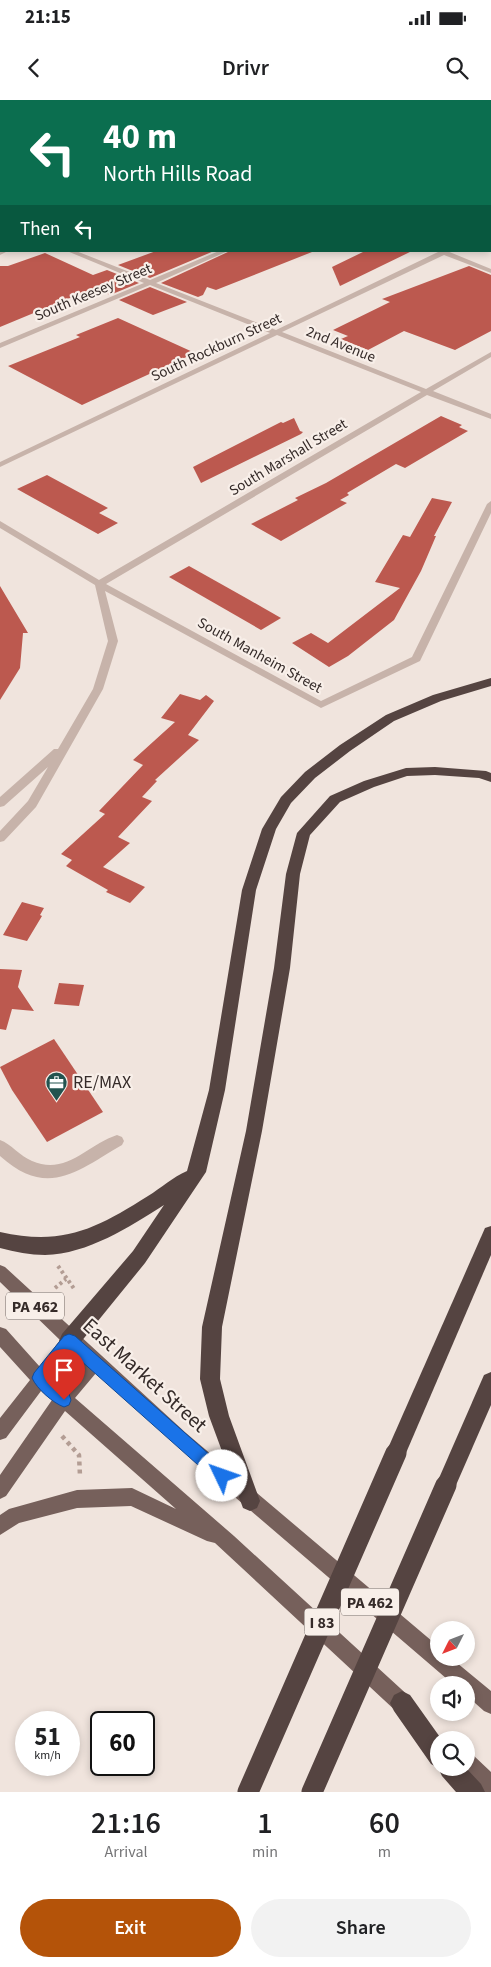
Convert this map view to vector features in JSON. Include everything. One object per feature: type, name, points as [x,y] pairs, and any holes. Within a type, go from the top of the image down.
[{"type":"highway","points":[[69,1341],[139,1257],[197,1172],[217,1090],[249,890],[268,829],[286,800],[310,775],[344,748],[390,718],[437,698],[491,682]]},
{"type":"highway","points":[[250,1501],[219,1416],[210,1379],[212,1327],[254,1132],[282,968],[293,874],[304,833],[336,799],[369,784],[406,772],[435,771],[481,774],[491,778]]},
{"type":"highway","points":[[0,1240],[38,1247],[62,1245],[89,1236],[154,1202],[197,1172]]},
{"type":"highway","name":"I 83","points":[[248,1792],[491,1234]]},
{"type":"highway","points":[[312,1792],[491,1382]]},
{"type":"highway","points":[[402,1703],[430,1743]]},
{"type":"highway","points":[[457,1776],[472,1792]]},
{"type":"main road","name":"East Market Street","points":[[0,1272],[69,1341],[250,1501],[490,1703]]},
{"type":"main road","name":"PA 462","points":[[0,1335],[40,1378],[64,1400],[228,1542],[432,1731]]},
{"type":"main road","points":[[0,1432],[69,1341]]},
{"type":"main road","points":[[0,1490],[64,1400],[95,1362]]},
{"type":"main road","points":[[0,1526],[14,1515],[77,1499],[132,1497],[228,1542]]},
{"type":"main road","points":[[475,1770],[491,1785]]},
{"type":"street","name":"2nd Avenue","points":[[73,252],[491,417]]},
{"type":"street","name":"South Keesey Street","points":[[0,346],[223,252]]},
{"type":"street","points":[[442,252],[491,271]]},
{"type":"street","name":"South Rockburn Street","points":[[0,465],[442,252]]},
{"type":"street","name":"South Marshall Street","points":[[99,584],[491,354]]},
{"type":"street","name":"South Manheim Street","points":[[99,584],[321,705],[416,659],[491,504]]},
{"type":"street","points":[[0,524],[99,584],[113,641],[98,689],[66,745],[32,804],[0,838]]},
{"type":"street","points":[[481,527],[491,530]]},
{"type":"street","points":[[0,803],[66,745]]},
{"type":"street","points":[[0,1146],[6,1155],[20,1164],[38,1171],[64,1171],[117,1141]]},
{"type":"path","points":[[57,1264],[75,1290]]},
{"type":"path","points":[[55,1288],[66,1278]]},
{"type":"path","points":[[59,1433],[79,1455],[80,1476]]},
{"type":"building","points":[[153,252],[212,252],[150,278],[118,265]]},
{"type":"building","points":[[228,252],[312,252],[216,290],[207,287],[203,295],[198,297],[161,283]]},
{"type":"building","points":[[363,252],[410,252],[340,286],[332,267]]},
{"type":"building","points":[[45,253],[93,275],[107,270],[139,283],[110,295],[94,288],[0,327],[0,266],[8,266]]},
{"type":"building","points":[[469,266],[491,275],[491,331],[455,350],[404,331],[368,350],[341,339],[348,336],[333,330],[390,302],[382,299]]},
{"type":"building","points":[[150,287],[187,302],[153,315],[119,300]]},
{"type":"building","points":[[118,318],[195,353],[82,405],[8,366],[80,337],[76,335]]},
{"type":"building","points":[[441,416],[462,425],[459,427],[468,431],[405,468],[396,464],[347,493],[349,495],[340,500],[347,503],[281,541],[251,524],[298,500],[295,498],[326,483]]},
{"type":"building","points":[[294,418],[300,431],[303,432],[301,434],[201,483],[193,467],[281,422],[283,423]]},
{"type":"building","points":[[47,475],[108,508],[99,513],[118,523],[98,534],[17,489]]},
{"type":"building","points":[[432,498],[452,502],[434,536],[436,536],[421,571],[394,620],[348,656],[329,667],[292,643],[311,633],[328,643],[400,588],[375,582],[403,535],[410,537]]},
{"type":"building","points":[[189,566],[281,618],[261,630],[169,577]]},
{"type":"building","points":[[0,586],[28,633],[23,633],[20,668],[0,700]]},
{"type":"building","points":[[180,694],[200,700],[206,695],[214,701],[188,735],[199,740],[155,780],[157,781],[142,797],[152,801],[118,837],[130,843],[103,867],[145,887],[130,903],[106,892],[108,890],[66,866],[72,860],[61,854],[105,814],[99,811],[143,765],[133,760],[175,722],[161,718]]},
{"type":"building","points":[[22,902],[44,908],[40,915],[42,916],[27,941],[3,935]]},
{"type":"building","points":[[0,969],[22,970],[18,987],[34,1011],[12,1009],[6,1030],[0,1029]]},
{"type":"building","points":[[59,983],[84,985],[79,1006],[54,1004]]},
{"type":"building","name":"RE/MAX","points":[[54,1039],[103,1112],[47,1142],[12,1090],[0,1067]]},
{"type":"place","name":"RE/MAX","points":[[57,1101]]},
{"type":"route","points":[[64,1400],[40,1378],[69,1341],[222,1476]]}]
